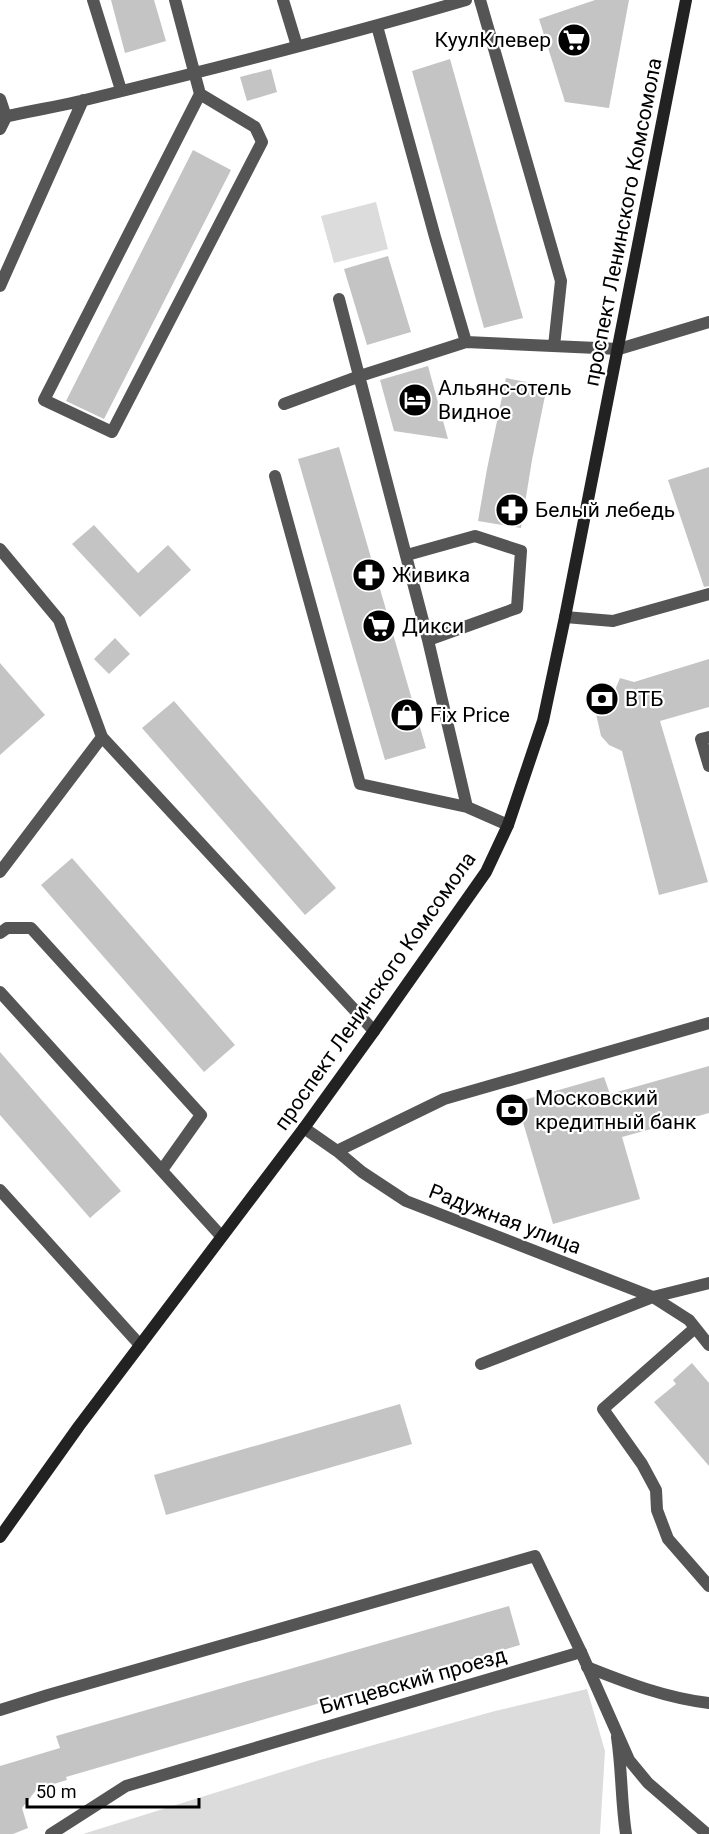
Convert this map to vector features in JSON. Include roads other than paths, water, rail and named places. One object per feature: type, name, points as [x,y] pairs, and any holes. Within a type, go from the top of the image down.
[{"type":"main road","name":"проспект Ленинского Комсомола","points":[[0,1537],[221,1236],[304,1128],[374,1030],[486,872],[508,825],[543,721],[566,617],[686,0]]},
{"type":"street","points":[[93,0],[121,90]]},
{"type":"street","points":[[175,0],[200,94],[44,400],[112,432],[262,142],[255,127],[200,94]]},
{"type":"street","points":[[283,0],[297,46]]},
{"type":"street","points":[[3,118],[377,26],[464,0]]},
{"type":"street","points":[[480,0],[561,281],[554,346]]},
{"type":"street","points":[[377,26],[466,342]]},
{"type":"street","points":[[0,99],[3,118],[0,129]]},
{"type":"street","points":[[0,286],[83,100]]},
{"type":"street","points":[[339,299],[407,555],[467,807]]},
{"type":"street","points":[[284,404],[360,376],[466,342],[619,349],[709,322]]},
{"type":"street","points":[[275,476],[360,784],[467,807],[508,825]]},
{"type":"street","points":[[407,555],[475,536],[521,551],[517,608],[428,640]]},
{"type":"street","points":[[0,549],[59,620],[102,737],[374,1030]]},
{"type":"street","points":[[566,617],[613,621],[709,594]]},
{"type":"street","points":[[709,736],[701,739],[709,766]]},
{"type":"street","points":[[0,872],[102,737]]},
{"type":"street","points":[[0,933],[7,928],[31,928],[201,1115],[162,1170]]},
{"type":"street","points":[[0,992],[221,1236]]},
{"type":"street","points":[[337,1151],[444,1099],[709,1023]]},
{"type":"street","name":"Радужная улица","points":[[304,1128],[362,1172],[406,1201],[653,1297],[689,1320],[709,1345]]},
{"type":"street","points":[[0,1190],[140,1345]]},
{"type":"street","points":[[481,1364],[653,1297],[709,1283]]},
{"type":"street","points":[[695,1328],[603,1409],[642,1464],[656,1490],[657,1510],[668,1539],[709,1586]]},
{"type":"street","points":[[0,1710],[535,1556],[629,1760],[648,1783],[707,1834]]},
{"type":"street","name":"Битцевский проезд","points":[[51,1834],[126,1786],[581,1652]]},
{"type":"street","points":[[587,1667],[672,1697],[709,1703]]},
{"type":"street","points":[[617,1736],[622,1769],[621,1804],[626,1834]]},
{"type":"place","name":"КуулКлевер","points":[[574,40]]},
{"type":"place","name":"Альянс-отель Видное","points":[[415,400]]},
{"type":"place","name":"Белый лебедь","points":[[512,510]]},
{"type":"place","name":"Живика","points":[[369,575]]},
{"type":"place","name":"Дикси","points":[[379,626]]},
{"type":"place","name":"ВТБ","points":[[602,699]]},
{"type":"place","name":"Fix Price","points":[[407,715]]},
{"type":"place","name":"Московский кредитный банк","points":[[512,1110]]}]
